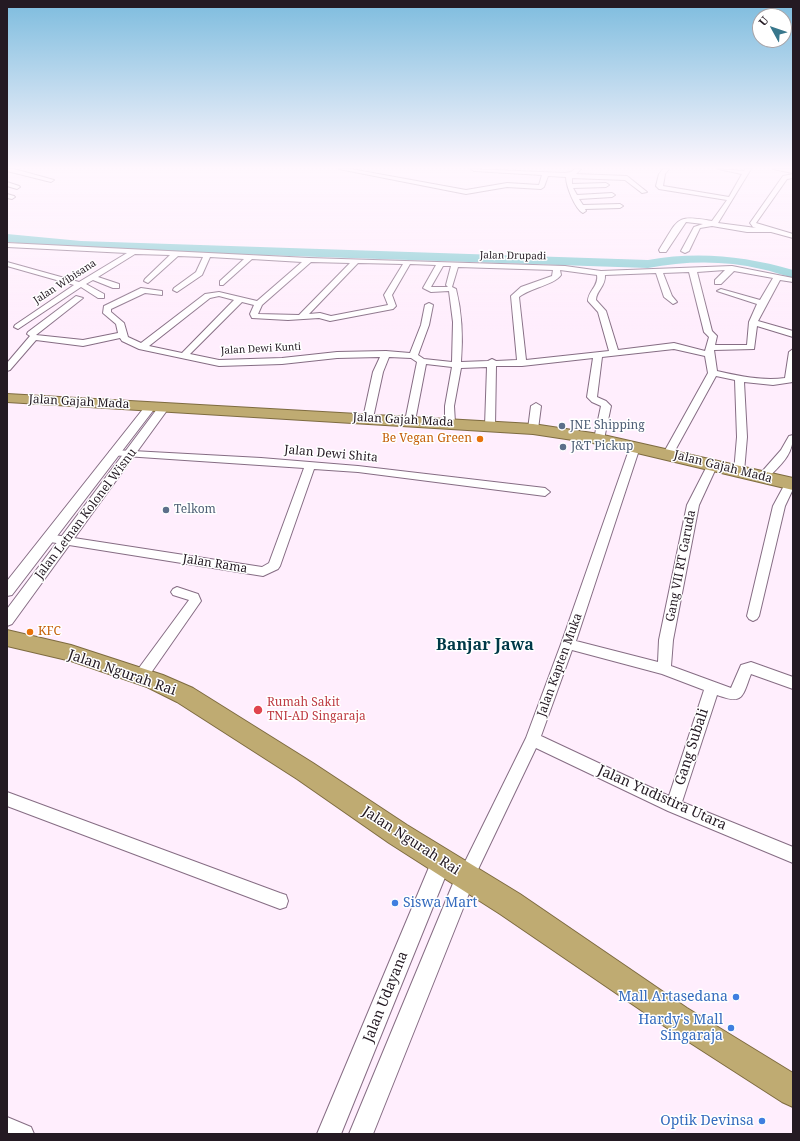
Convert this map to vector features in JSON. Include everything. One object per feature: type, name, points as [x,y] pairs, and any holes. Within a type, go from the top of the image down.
[{"type":"highway","name":"Jalan Gajah Mada","points":[[7,398],[368,418],[533,429],[599,439],[791,484]]},
{"type":"highway","name":"Jalan Ngurah Rai","points":[[8,636],[71,653],[141,676],[185,695],[510,904],[677,1018],[793,1091]]},
{"type":"street","points":[[662,250],[681,222]]},
{"type":"street","points":[[700,222],[756,231],[768,231]]},
{"type":"street","points":[[754,222],[755,226],[768,231],[793,236]]},
{"type":"street","points":[[685,251],[697,227],[713,224]]},
{"type":"street","name":"Jalan Wibisana","points":[[7,245],[132,253]]},
{"type":"street","points":[[7,253],[26,247]]},
{"type":"street","name":"Jalan Wibisana","points":[[18,327],[79,284],[132,253]]},
{"type":"street","name":"Jalan Drupadi","points":[[132,253],[582,269],[601,272],[693,271],[732,268],[793,280]]},
{"type":"street","points":[[148,281],[176,254]]},
{"type":"street","points":[[177,290],[199,273],[207,256]]},
{"type":"street","points":[[223,283],[249,258]]},
{"type":"street","points":[[309,260],[259,304],[254,314],[255,316],[301,317],[320,315],[330,319],[390,307],[392,306],[388,295],[408,262]]},
{"type":"street","points":[[301,317],[356,261]]},
{"type":"street","points":[[440,264],[427,289],[452,289],[457,316],[456,365],[448,413],[450,423]]},
{"type":"street","points":[[450,285],[455,265]]},
{"type":"street","points":[[9,266],[87,286],[101,296]]},
{"type":"street","points":[[522,363],[515,296],[524,289],[555,278],[557,275],[556,268]]},
{"type":"street","points":[[718,282],[732,268]]},
{"type":"street","points":[[659,271],[668,297],[673,302]]},
{"type":"street","points":[[668,454],[714,373],[710,351],[713,336],[708,332],[693,271]]},
{"type":"street","points":[[601,272],[602,281],[592,296],[592,301],[602,311],[614,352]]},
{"type":"street","points":[[778,276],[753,322],[793,334]]},
{"type":"street","points":[[92,277],[116,286]]},
{"type":"street","points":[[7,327],[18,327],[32,335],[83,343],[123,335],[120,323],[107,314],[108,308],[145,290],[159,293]]},
{"type":"street","points":[[721,291],[762,303]]},
{"type":"street","points":[[142,347],[208,296],[216,294],[259,304]]},
{"type":"street","points":[[7,368],[32,335],[80,298]]},
{"type":"street","points":[[185,355],[240,299]]},
{"type":"street","points":[[410,421],[418,358],[417,343],[424,331],[428,318],[429,306]]},
{"type":"street","name":"Jalan Dewi Kunti","points":[[123,335],[125,339],[142,347],[219,363],[282,361],[337,355],[386,354],[456,365],[492,362],[522,363],[674,346],[710,351],[752,347],[753,322]]},
{"type":"street","points":[[714,373],[762,382],[791,380],[793,352]]},
{"type":"street","points":[[368,418],[378,372],[386,354]]},
{"type":"street","points":[[598,354],[592,397],[595,401],[602,402],[606,406],[599,439]]},
{"type":"street","points":[[490,426],[492,362]]},
{"type":"street","points":[[739,378],[742,437],[739,472]]},
{"type":"street","points":[[533,429],[536,406]]},
{"type":"street","name":"Jalan Letnan Kolonel Wisnu","points":[[7,591],[114,453],[158,407]]},
{"type":"street","name":"Jalan Letnan Kolonel Wisnu","points":[[8,636],[66,541],[131,454],[158,407]]},
{"type":"street","points":[[763,477],[785,452],[793,438]]},
{"type":"street","name":"Jalan Kapten Muka","points":[[466,876],[533,739],[568,644],[635,447]]},
{"type":"street","name":"Jalan Dewi Shita","points":[[114,453],[160,454],[310,465],[544,492]]},
{"type":"street","name":"Jalan Rama","points":[[48,538],[263,572],[274,566],[310,465]]},
{"type":"street","name":"Gang VII RT Garuda","points":[[664,670],[666,640],[693,505],[712,466]]},
{"type":"street","points":[[753,616],[779,506],[791,484]]},
{"type":"street","points":[[141,676],[195,601],[194,597],[177,592]]},
{"type":"street","points":[[568,644],[664,670],[733,695],[737,692],[746,669],[751,668],[772,674],[793,683]]},
{"type":"street","name":"Gang Subali","points":[[673,806],[712,688]]},
{"type":"street","name":"Jalan Yudistira Utara","points":[[533,739],[673,806],[793,855]]},
{"type":"street","points":[[7,799],[280,901]]},
{"type":"street","name":"Jalan Udayana","points":[[329,1134],[442,860]]},
{"type":"street","points":[[361,1134],[466,876]]},
{"type":"street","points":[[7,1127],[24,1134]]},
{"type":"waterway","points":[[7,238],[81,245],[648,264],[662,261],[689,259],[717,259],[758,264],[793,274]]},
{"type":"place","name":"JNE Shipping","points":[[562,426]]},
{"type":"place","name":"Be Vegan Green","points":[[480,439]]},
{"type":"place","name":"J&T Pickup","points":[[563,447]]},
{"type":"place","name":"Telkom","points":[[166,510]]},
{"type":"place","name":"KFC","points":[[30,632]]},
{"type":"place","name":"Rumah Sakit TNI-AD Singaraja","points":[[258,710]]},
{"type":"place","name":"Siswa Mart","points":[[395,903]]},
{"type":"place","name":"Mall Artasedana","points":[[736,997]]},
{"type":"place","name":"Hardy's Mall Singaraja","points":[[731,1028]]},
{"type":"place","name":"Optik Devinsa","points":[[762,1121]]},
{"type":"district","name":"Banjar Jawa","points":[[485,645]]}]
